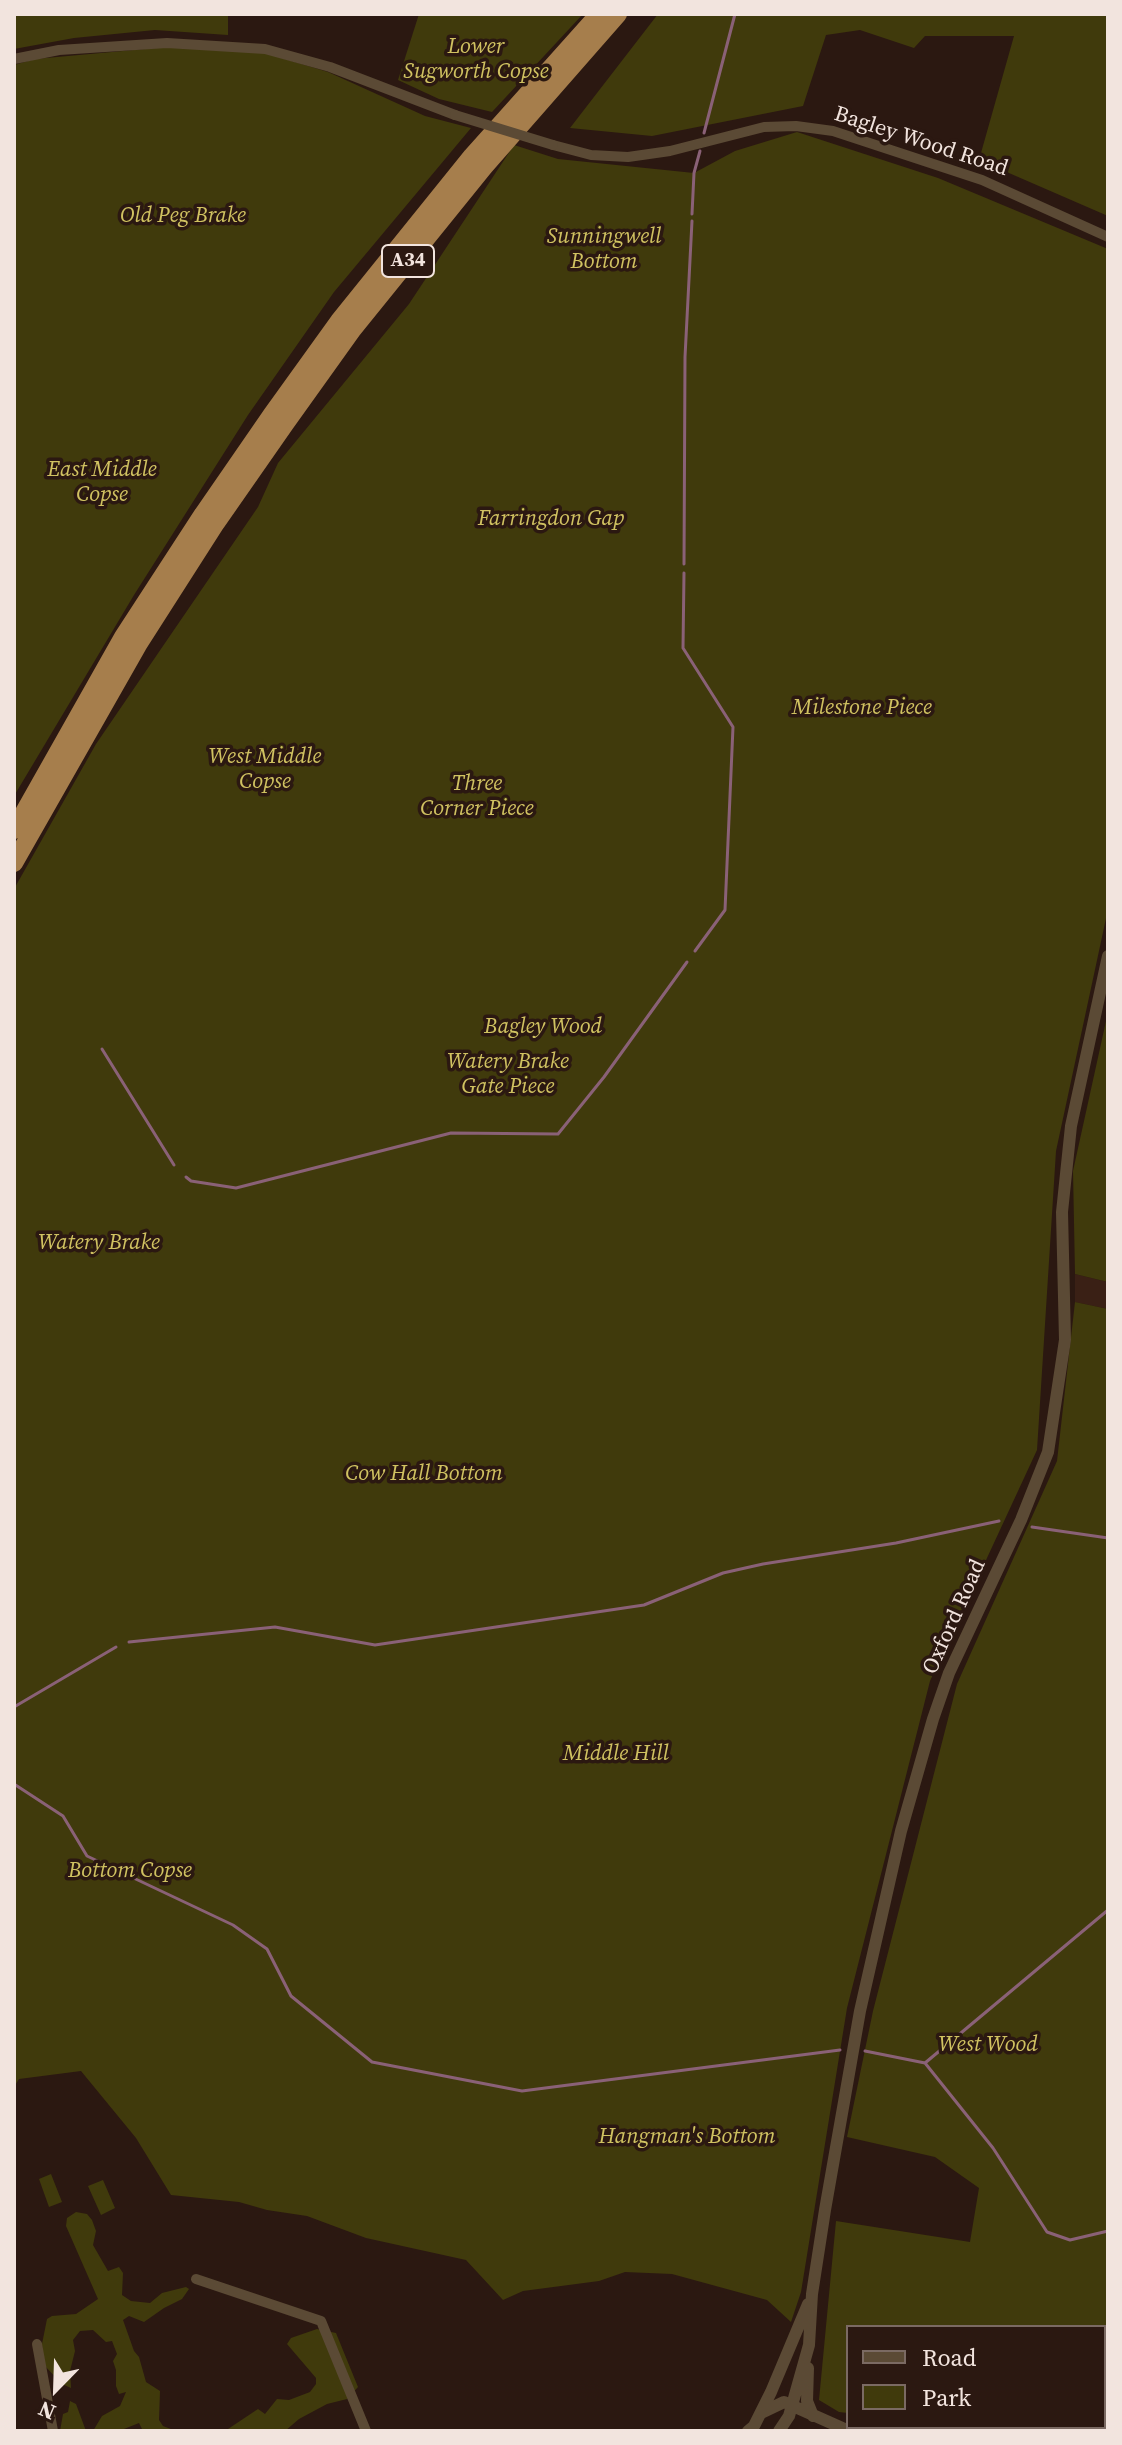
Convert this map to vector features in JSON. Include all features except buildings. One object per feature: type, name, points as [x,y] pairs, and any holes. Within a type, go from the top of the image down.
[{"type":"highway","name":"A34","points":[[14,830],[123,637],[280,402],[339,321],[472,156],[599,14]]},
{"type":"highway","name":"A34","points":[[14,863],[138,645],[216,523],[285,424],[353,329],[484,167],[618,14]]},
{"type":"street","name":"Bagley Wood Road","points":[[14,59],[59,50],[167,43],[265,49],[330,67],[455,115],[591,155],[628,157],[670,151],[764,127],[796,126],[833,131],[982,180],[1108,237]]},
{"type":"street","name":"Oxford Road","points":[[813,2416],[807,2401],[812,2294],[860,2011],[901,1831],[949,1673],[1021,1520],[1048,1452],[1065,1340],[1062,1212],[1071,1126],[1108,956]]},
{"type":"street","points":[[196,2279],[321,2321],[366,2431]]},
{"type":"street","name":"Oxford Road","points":[[753,2429],[812,2294]]},
{"type":"street","points":[[37,2344],[53,2431]]},
{"type":"street","name":"Oxford Road","points":[[779,2431],[792,2405],[809,2345]]},
{"type":"street","points":[[761,2413],[784,2402],[849,2431]]},
{"type":"shaded area","points":[[1075,1274],[1108,1282],[1108,1309],[1075,1302]]},
{"type":"green space","points":[[14,14],[228,14],[228,35],[155,30],[74,38],[14,49]]},
{"type":"green space","name":"Lower Sugworth Copse","points":[[419,14],[583,14],[492,112],[439,99],[398,80]]},
{"type":"green space","points":[[658,14],[1108,14],[1108,216],[979,160],[1014,36],[925,36],[914,48],[860,30],[826,35],[803,106],[652,136],[570,128]]},
{"type":"green space","name":"Old Peg Brake","points":[[167,47],[265,53],[328,72],[425,116],[471,128],[334,292],[248,415],[134,595],[14,796],[14,65],[35,59]]},
{"type":"green space","name":"Bagley Wood","points":[[797,132],[938,178],[1108,249],[1108,909],[1056,1151],[1037,1450],[930,1681],[847,2008],[801,2292],[791,2322],[767,2300],[672,2274],[625,2272],[599,2281],[523,2291],[503,2300],[466,2260],[366,2238],[307,2216],[239,2202],[171,2195],[136,2138],[81,2071],[19,2079],[14,2087],[14,889],[96,744],[258,507],[278,463],[409,304],[514,145],[558,159],[694,173],[735,151]]},
{"type":"green space","points":[[1108,1012],[1108,1282],[1075,1274],[1073,1171]]},
{"type":"green space","name":"West Wood","points":[[1075,1302],[1108,1309],[1108,2365],[1106,2325],[846,2325],[846,2413],[839,2412],[819,2400],[836,2221],[970,2242],[979,2188],[935,2157],[847,2137],[873,2011],[957,1684],[1057,1461]]},
{"type":"green space","points":[[51,2174],[62,2202],[49,2207],[39,2179]]},
{"type":"green space","points":[[103,2180],[115,2208],[101,2215],[88,2186]]},
{"type":"green space","points":[[76,2212],[87,2214],[92,2220],[96,2231],[93,2245],[108,2271],[119,2267],[123,2273],[122,2295],[131,2301],[150,2303],[162,2293],[186,2287],[189,2289],[182,2299],[144,2322],[129,2316],[123,2320],[146,2382],[160,2391],[159,2420],[163,2426],[176,2431],[143,2431],[139,2423],[119,2431],[93,2431],[102,2416],[120,2406],[126,2392],[119,2394],[116,2386],[113,2361],[117,2354],[112,2341],[106,2342],[93,2330],[80,2331],[73,2340],[75,2351],[70,2371],[71,2388],[62,2384],[43,2364],[42,2344],[47,2319],[76,2314],[98,2299],[66,2226],[67,2218]]},
{"type":"green space","points":[[317,2329],[336,2333],[358,2387],[347,2399],[327,2404],[299,2419],[285,2431],[209,2431],[228,2429],[258,2409],[265,2414],[277,2399],[289,2400],[310,2392],[316,2378],[287,2344],[291,2338]]},
{"type":"green space","points":[[70,2401],[76,2404],[86,2431],[60,2431],[63,2414],[68,2412]]},
{"type":"waterway","points":[[704,133],[735,14]]},
{"type":"waterway","points":[[692,214],[694,173],[700,151]]},
{"type":"waterway","points":[[684,564],[685,357],[692,221]]},
{"type":"waterway","points":[[684,573],[683,648],[733,727],[725,910],[695,951]]},
{"type":"waterway","points":[[186,1177],[191,1181],[236,1188],[451,1133],[558,1134],[604,1077],[687,962]]},
{"type":"waterway","points":[[102,1049],[174,1165]]},
{"type":"waterway","points":[[129,1642],[275,1627],[375,1645],[644,1605],[723,1573],[896,1543],[999,1521]]},
{"type":"waterway","points":[[1032,1527],[1108,1538]]},
{"type":"waterway","points":[[14,1707],[116,1647]]},
{"type":"waterway","points":[[14,1784],[63,1816],[87,1856],[233,1925],[267,1949],[291,1996],[372,2062],[522,2091],[840,2050]]},
{"type":"waterway","points":[[865,2051],[925,2063],[1108,1910]]},
{"type":"waterway","points":[[925,2063],[993,2148],[1047,2232],[1070,2240],[1108,2231]]},
{"type":"park label","name":"Sunningwell Bottom","points":[[604,250]]},
{"type":"park label","name":"East Middle Copse","points":[[102,482]]},
{"type":"park label","name":"Farringdon Gap","points":[[551,519]]},
{"type":"park label","name":"Milestone Piece","points":[[862,708]]},
{"type":"park label","name":"West Middle Copse","points":[[265,770]]},
{"type":"park label","name":"Three Corner Piece","points":[[477,796]]},
{"type":"park label","name":"Watery Brake Gate Piece","points":[[508,1074]]},
{"type":"park label","name":"Watery Brake","points":[[99,1243]]},
{"type":"park label","name":"Cow Hall Bottom","points":[[424,1474]]},
{"type":"park label","name":"Middle Hill","points":[[616,1754]]},
{"type":"park label","name":"Bottom Copse","points":[[130,1871]]},
{"type":"park label","name":"Hangman's Bottom","points":[[687,2137]]}]
